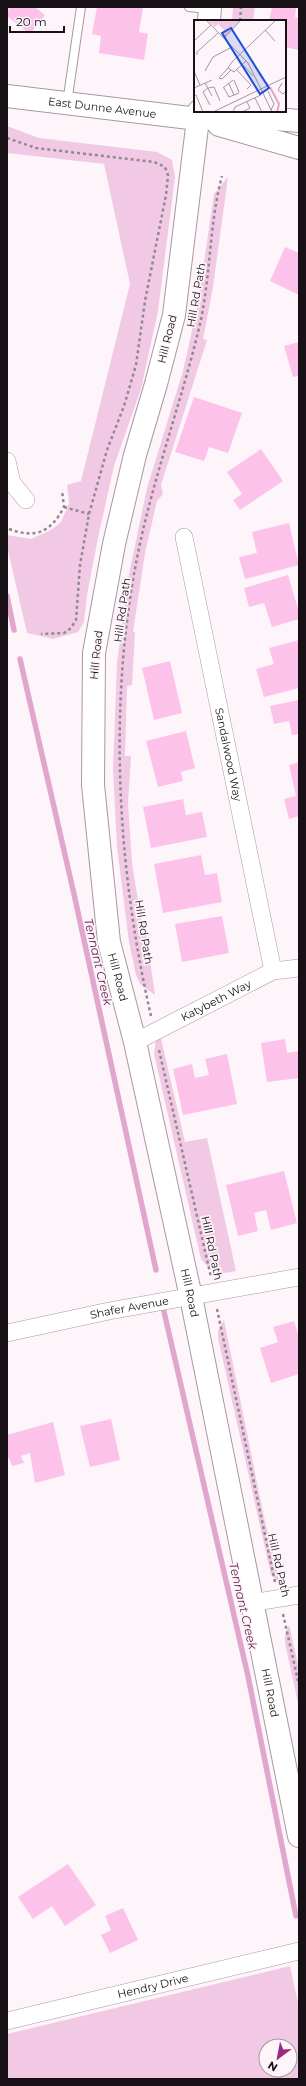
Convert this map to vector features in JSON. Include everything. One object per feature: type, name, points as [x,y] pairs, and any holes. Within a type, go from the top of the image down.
[{"type":"main road","name":"East Dunne Avenue","points":[[7,96],[67,104],[199,115],[299,121]]},
{"type":"main road","name":"East Dunne Avenue","points":[[199,115],[299,148]]},
{"type":"main road","name":"Hill Road","points":[[199,115],[174,315],[135,455],[114,544],[94,653],[93,784],[109,942],[135,1042],[191,1297],[251,1603],[299,1836]]},
{"type":"street","points":[[7,461],[12,483],[26,500]]},
{"type":"street","name":"Sandalwood Way","points":[[184,537],[274,971]]},
{"type":"street","name":"Katybeth Way","points":[[135,1042],[274,971],[299,968]]},
{"type":"street","name":"Shafer Avenue","points":[[7,1332],[299,1277]]},
{"type":"street","points":[[251,1603],[299,1595]]},
{"type":"street","name":"Hendry Drive","points":[[7,2021],[299,1951]]},
{"type":"lane","points":[[67,104],[80,7]]},
{"type":"path","points":[[240,20],[241,7]]},
{"type":"path","points":[[7,138],[36,148],[154,162],[164,167],[168,175],[166,195],[145,302],[136,365],[124,406],[107,450],[89,514],[80,565],[76,620],[71,628],[64,633],[41,634]]},
{"type":"path","name":"Hill Rd Path","points":[[152,1018],[145,988],[125,869],[119,764],[124,651],[130,601],[141,539],[190,367],[202,315],[222,176]]},
{"type":"path","points":[[9,529],[30,535],[41,532],[54,522],[64,507],[62,490]]},
{"type":"path","points":[[64,507],[89,514]]},
{"type":"path","name":"Hill Rd Path","points":[[158,1048],[212,1282]]},
{"type":"path","name":"Hill Rd Path","points":[[216,1305],[276,1587]]},
{"type":"path","name":"Hill Rd Path","points":[[281,1609],[299,1685]]},
{"type":"shaded area","points":[[233,7],[255,7],[253,20],[232,20]]},
{"type":"shaded area","points":[[7,126],[39,138],[157,152],[172,160],[175,177],[158,311],[141,389],[114,466],[87,595],[84,622],[78,632],[53,639],[27,633],[7,546],[7,535],[31,539],[51,530],[61,522],[69,503],[67,485],[81,481],[130,284],[104,164],[7,153]]},
{"type":"shaded area","points":[[228,177],[213,287],[203,339],[207,340],[161,485],[163,494],[157,501],[145,553],[133,632],[135,632],[132,685],[127,686],[125,756],[131,756],[128,804],[132,863],[142,926],[145,926],[155,995],[140,984],[136,975],[129,942],[117,847],[113,769],[117,663],[129,574],[147,488],[183,371],[198,303],[214,194]]},
{"type":"shaded area","points":[[160,1034],[185,1142],[207,1138],[236,1271],[225,1273],[216,1272],[209,1268],[201,1259],[154,1054],[156,1039]]},
{"type":"shaded area","points":[[224,1320],[264,1517],[280,1583],[271,1575],[218,1338],[218,1331]]},
{"type":"shaded area","points":[[289,1625],[299,1668],[299,1708],[285,1643],[285,1634]]},
{"type":"shaded area","points":[[290,1966],[299,2007],[299,2079],[7,2079],[7,2034]]},
{"type":"building","points":[[9,7],[37,7],[36,8],[45,15],[30,34],[7,16]]},
{"type":"building","points":[[97,7],[143,8],[139,32],[148,34],[144,60],[99,53],[101,36],[92,34]]},
{"type":"building","points":[[272,7],[296,7],[295,17],[299,18],[299,50],[286,47],[286,20],[269,20]]},
{"type":"building","points":[[285,247],[299,253],[299,295],[270,281]]},
{"type":"building","points":[[299,342],[299,376],[293,377],[284,346]]},
{"type":"building","points":[[194,397],[242,413],[228,453],[209,447],[204,461],[175,452]]},
{"type":"building","points":[[261,449],[283,481],[240,510],[233,500],[242,494],[227,472]]},
{"type":"building","points":[[289,523],[299,565],[245,579],[239,557],[257,553],[252,532]]},
{"type":"building","points":[[288,575],[299,612],[299,619],[272,627],[264,603],[249,607],[244,588]]},
{"type":"building","points":[[299,640],[299,688],[264,697],[256,669],[274,664],[269,648]]},
{"type":"building","points":[[170,661],[182,713],[154,720],[142,668]]},
{"type":"building","points":[[299,700],[299,734],[292,735],[289,721],[274,724],[270,706]]},
{"type":"building","points":[[186,731],[195,768],[181,772],[183,781],[158,787],[146,741]]},
{"type":"building","points":[[299,762],[299,816],[289,819],[284,799],[296,796],[289,765]]},
{"type":"building","points":[[183,799],[186,815],[202,812],[207,837],[151,848],[143,807]]},
{"type":"building","points":[[201,855],[205,875],[217,873],[222,902],[163,913],[154,864]]},
{"type":"building","points":[[222,916],[229,953],[182,962],[175,924]]},
{"type":"building","points":[[285,1039],[287,1053],[299,1051],[299,1078],[267,1082],[261,1043]]},
{"type":"building","points":[[227,1054],[237,1104],[183,1115],[173,1069],[192,1064],[195,1078],[209,1075],[205,1059]]},
{"type":"building","points":[[284,1171],[297,1223],[271,1230],[266,1210],[254,1213],[258,1231],[238,1236],[226,1185]]},
{"type":"building","points":[[294,1321],[299,1337],[299,1374],[271,1383],[260,1348],[278,1342],[273,1327]]},
{"type":"building","points":[[111,1419],[120,1460],[90,1467],[80,1426]]},
{"type":"building","points":[[53,1422],[65,1475],[35,1483],[30,1453],[21,1456],[24,1463],[12,1466],[9,1458],[7,1459],[7,1435]]},
{"type":"building","points":[[68,1864],[96,1905],[65,1926],[52,1906],[33,1919],[18,1897]]},
{"type":"building","points":[[123,1908],[138,1940],[110,1953],[101,1935],[111,1930],[105,1916]]},
{"type":"waterway","name":"Tennant Creek","points":[[7,596],[14,630]]},
{"type":"waterway","name":"Tennant Creek","points":[[20,659],[74,894],[156,1270]]},
{"type":"waterway","name":"Tennant Creek","points":[[162,1303],[248,1676],[296,1916]]}]
